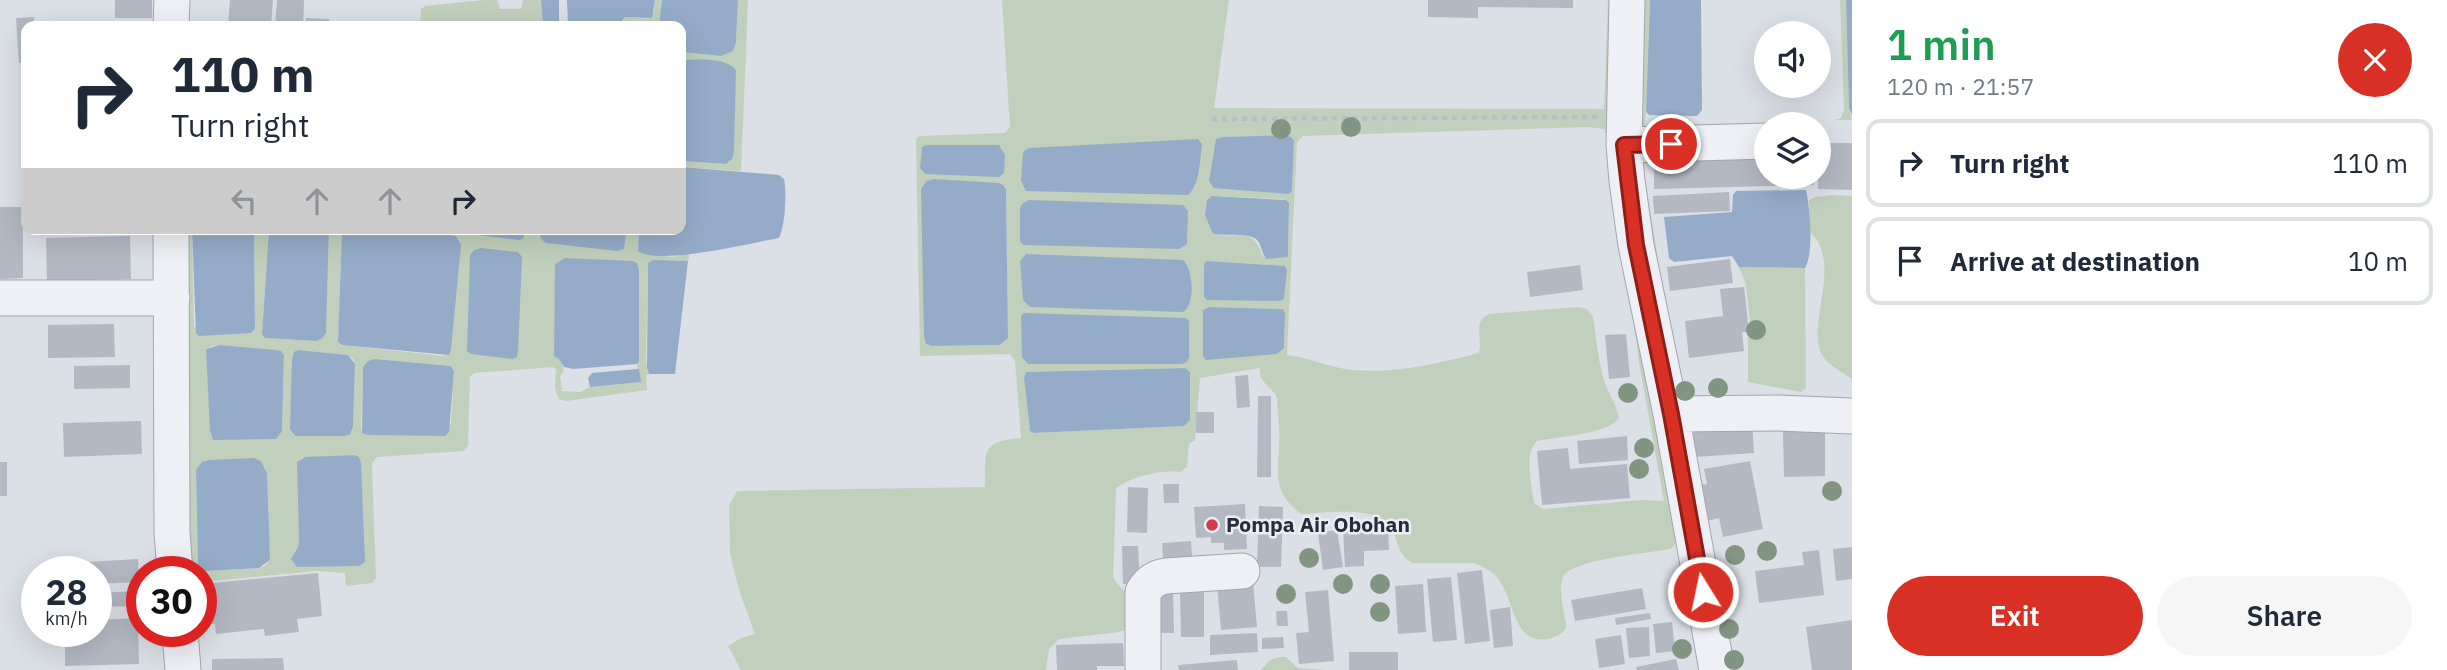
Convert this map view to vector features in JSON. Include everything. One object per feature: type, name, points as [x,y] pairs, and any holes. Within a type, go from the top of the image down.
[{"type":"street","points":[[171,21],[172,0]]},
{"type":"street","points":[[1627,0],[1624,131],[1636,245],[1671,414],[1717,670]]},
{"type":"street","points":[[1624,131],[1754,140]]},
{"type":"street","points":[[171,235],[174,556]]},
{"type":"street","points":[[0,298],[172,298]]},
{"type":"street","points":[[1671,414],[1778,413],[1852,416]]},
{"type":"street","points":[[1143,670],[1143,592],[1148,584],[1156,578],[1166,576],[1242,571]]},
{"type":"street","points":[[181,647],[183,670]]},
{"type":"path","points":[[1212,119],[1624,131]]},
{"type":"green space","points":[[497,0],[500,9],[521,9],[523,0],[541,0],[543,21],[420,21],[421,9],[425,6]]},
{"type":"green space","points":[[655,0],[662,0],[660,21],[624,21],[625,17],[648,19],[654,12]]},
{"type":"green space","points":[[738,0],[748,0],[741,171],[686,167],[686,161],[726,164],[732,159],[736,70],[723,62],[686,60],[686,52],[721,56],[736,42]]},
{"type":"green space","points":[[1002,0],[1229,0],[1214,108],[1604,109],[1608,0],[1650,0],[1642,159],[1670,334],[1694,541],[1675,544],[1671,549],[1595,561],[1569,571],[1563,577],[1561,587],[1567,626],[1559,635],[1535,639],[1524,632],[1501,583],[1486,568],[1473,563],[1413,563],[1401,552],[1391,527],[1384,520],[1349,512],[1301,514],[1291,505],[1279,482],[1277,398],[1263,381],[1260,368],[1200,378],[1195,440],[1189,444],[1187,467],[1180,472],[1139,477],[1116,488],[1113,577],[1131,596],[1128,629],[1059,639],[1049,649],[1046,670],[741,670],[728,646],[755,634],[739,590],[730,554],[729,506],[737,491],[985,487],[986,457],[991,446],[1021,438],[1015,361],[1010,354],[920,356],[916,138],[1004,133],[1010,127]],"holes":[[[1588,127],[1604,129],[1608,139],[1640,368],[1664,501],[1642,500],[1543,509],[1534,503],[1529,461],[1537,441],[1605,428],[1619,418],[1603,377],[1593,317],[1587,309],[1578,307],[1489,314],[1479,326],[1479,353],[1413,367],[1380,371],[1345,369],[1287,355],[1297,142],[1303,136]],[[1284,135],[1294,142],[1292,191],[1289,194],[1216,139]],[[934,179],[1003,185],[1006,189],[1008,338],[1000,345],[926,344],[923,184]],[[1213,196],[1282,199],[1289,203],[1288,257],[1263,257],[1250,237],[1213,234],[1206,215],[1207,200]],[[1209,307],[1283,309],[1284,348],[1203,356],[1203,310]],[[1185,368],[1189,372],[1184,426],[1034,433],[1030,430],[1024,378],[1026,372]]]},
{"type":"green space","points":[[1840,0],[1846,0],[1849,108],[1852,120],[1835,120],[1841,118],[1844,110]]},
{"type":"green space","points":[[1834,195],[1852,196],[1852,379],[1825,359],[1818,343],[1824,260],[1820,245],[1810,232],[1809,200]]},
{"type":"green space","points":[[183,235],[192,235],[194,327],[255,329],[254,235],[269,235],[262,334],[265,338],[316,341],[322,339],[326,333],[329,235],[342,235],[338,342],[342,345],[444,356],[456,236],[450,235],[551,235],[625,241],[626,235],[639,235],[638,250],[672,257],[690,253],[688,261],[653,260],[648,263],[647,390],[566,401],[559,399],[555,388],[556,370],[553,367],[475,373],[470,376],[468,446],[463,451],[377,457],[372,463],[376,578],[372,583],[346,586],[345,573],[316,571],[217,580],[217,570],[259,568],[270,560],[265,466],[196,471],[198,556],[188,556]],"holes":[[[639,270],[640,382],[590,387],[580,392],[562,391],[560,376],[563,368],[559,359]],[[220,345],[281,351],[284,355],[282,431],[211,436],[206,349]],[[298,350],[347,355],[353,359],[353,427],[345,436],[293,434]],[[375,359],[451,366],[454,371],[451,424],[363,433],[363,367]],[[354,455],[291,559],[298,547],[299,538],[301,458]]]},
{"type":"green space","points":[[1739,267],[1805,268],[1806,388],[1801,392],[1748,382],[1748,339],[1751,332],[1746,284]]},
{"type":"green space","points":[[1286,657],[1298,668],[1326,670],[1260,670],[1270,660]]},
{"type":"water","points":[[541,0],[559,0],[559,21],[543,21]]},
{"type":"water","points":[[567,0],[655,0],[652,18],[568,21]]},
{"type":"water","points":[[662,0],[738,0],[736,42],[733,51],[721,56],[686,52],[686,21],[660,21]]},
{"type":"water","points":[[1650,0],[1701,0],[1702,110],[1697,116],[1649,115],[1646,112]]},
{"type":"water","points":[[1846,0],[1852,0],[1852,115],[1849,108]]},
{"type":"water","points":[[686,60],[718,61],[736,70],[734,152],[732,159],[726,164],[686,161]]},
{"type":"water","points":[[1284,135],[1294,141],[1292,191],[1289,194],[1214,188],[1209,181],[1216,139]]},
{"type":"water","points":[[1198,139],[1202,144],[1199,171],[1195,185],[1188,195],[1026,191],[1021,181],[1023,154],[1029,148]]},
{"type":"water","points":[[999,145],[1005,155],[1004,173],[999,177],[925,174],[920,168],[922,147]]},
{"type":"water","points":[[686,167],[779,175],[784,179],[784,218],[779,238],[684,255],[649,255],[638,251],[639,235],[686,235]]},
{"type":"water","points":[[934,179],[999,183],[1006,189],[1008,338],[1000,345],[926,344],[921,189],[926,181]]},
{"type":"water","points":[[1806,190],[1810,218],[1810,252],[1805,268],[1739,267],[1732,256],[1674,262],[1669,258],[1664,217],[1732,212],[1733,195],[1736,191]]},
{"type":"water","points":[[1212,196],[1286,200],[1289,203],[1288,257],[1267,259],[1253,237],[1213,234],[1205,215],[1207,200]]},
{"type":"water","points":[[1029,200],[1183,205],[1188,211],[1187,244],[1179,249],[1023,245],[1020,241],[1020,208]]},
{"type":"water","points":[[192,235],[254,235],[255,329],[251,333],[199,336],[196,333]]},
{"type":"water","points":[[269,235],[329,235],[326,333],[322,339],[316,341],[265,338],[262,334]]},
{"type":"water","points":[[342,235],[456,236],[461,245],[449,355],[342,345],[338,342]]},
{"type":"water","points":[[479,235],[524,235],[519,240]]},
{"type":"water","points":[[540,235],[626,235],[624,249],[617,251],[546,243]]},
{"type":"water","points":[[481,248],[518,252],[522,257],[518,352],[517,357],[512,359],[471,354],[467,351],[470,255]]},
{"type":"water","points":[[1026,254],[1183,260],[1191,278],[1190,302],[1183,312],[1030,307],[1023,300],[1020,261]]},
{"type":"water","points":[[565,258],[637,263],[637,364],[573,369],[564,367],[554,356],[555,264]]},
{"type":"water","points":[[653,260],[688,261],[675,374],[649,374],[647,367],[648,263]]},
{"type":"water","points":[[1206,261],[1285,266],[1287,270],[1284,299],[1207,300],[1204,297]]},
{"type":"water","points":[[1209,307],[1283,309],[1284,348],[1277,354],[1206,360],[1203,356],[1203,310]]},
{"type":"water","points":[[1024,313],[1186,318],[1189,321],[1189,357],[1187,362],[1182,364],[1028,364],[1022,357],[1021,316]]},
{"type":"water","points":[[220,345],[276,350],[284,355],[282,431],[276,439],[213,440],[210,431],[206,349]]},
{"type":"water","points":[[298,350],[348,355],[355,364],[353,427],[350,434],[295,436],[290,429],[292,359],[294,352]]},
{"type":"water","points":[[375,359],[451,366],[454,371],[449,432],[445,436],[362,433],[363,367],[368,361]]},
{"type":"water","points":[[1185,368],[1190,372],[1190,420],[1184,426],[1034,433],[1030,431],[1024,378],[1026,372]]},
{"type":"water","points":[[639,369],[641,382],[590,387],[588,378],[592,373]]},
{"type":"water","points":[[305,457],[359,457],[361,463],[365,562],[359,566],[297,567],[291,559],[298,547],[299,538],[297,462]]},
{"type":"water","points":[[254,458],[261,461],[267,473],[270,560],[259,568],[217,570],[217,556],[198,556],[196,470],[202,462]]},
{"type":"building","points":[[115,0],[152,0],[152,18],[115,18]]},
{"type":"building","points":[[230,0],[273,0],[271,21],[228,21]]},
{"type":"building","points":[[277,0],[304,0],[303,21],[275,21]]},
{"type":"building","points":[[1428,0],[1573,0],[1573,8],[1478,7],[1478,18],[1428,17]]},
{"type":"building","points":[[34,17],[34,21],[21,21],[21,63],[19,63],[16,18]]},
{"type":"building","points":[[306,18],[329,19],[329,21],[306,21]]},
{"type":"building","points":[[1831,143],[1852,143],[1852,190],[1818,189],[1831,189]]},
{"type":"building","points":[[1754,153],[1754,186],[1654,189],[1654,155]]},
{"type":"building","points":[[1729,192],[1730,211],[1654,214],[1653,196]]},
{"type":"building","points":[[0,207],[21,207],[23,278],[0,279]]},
{"type":"building","points":[[130,236],[131,279],[47,281],[46,238]]},
{"type":"building","points":[[1730,259],[1733,283],[1670,291],[1667,267]]},
{"type":"building","points":[[1580,265],[1583,290],[1530,297],[1527,272]]},
{"type":"building","points":[[1744,287],[1749,332],[1742,332],[1744,351],[1689,358],[1685,321],[1723,316],[1720,289]]},
{"type":"building","points":[[114,324],[115,357],[48,358],[48,325]]},
{"type":"building","points":[[1626,334],[1630,377],[1609,379],[1605,335]]},
{"type":"building","points":[[130,365],[130,388],[74,389],[74,366]]},
{"type":"building","points":[[1248,375],[1250,407],[1237,408],[1235,376]]},
{"type":"building","points":[[1258,396],[1271,396],[1271,477],[1257,477]]},
{"type":"building","points":[[1196,412],[1214,412],[1214,433],[1196,433]]},
{"type":"building","points":[[1752,420],[1754,453],[1695,457],[1693,424]]},
{"type":"building","points":[[141,421],[142,454],[64,457],[63,423]]},
{"type":"building","points":[[1825,429],[1825,476],[1784,477],[1783,430]]},
{"type":"building","points":[[1627,436],[1628,460],[1579,464],[1577,441]]},
{"type":"building","points":[[1568,448],[1570,469],[1627,464],[1630,498],[1542,505],[1537,451]]},
{"type":"building","points":[[1750,461],[1763,529],[1723,537],[1719,518],[1707,521],[1697,485],[1707,484],[1704,469]]},
{"type":"building","points":[[0,462],[7,462],[7,496],[0,496]]},
{"type":"building","points":[[1163,484],[1179,484],[1179,503],[1164,503]]},
{"type":"building","points":[[1128,487],[1148,488],[1147,533],[1127,532]]},
{"type":"building","points":[[1245,504],[1247,549],[1224,550],[1224,543],[1211,543],[1211,537],[1196,538],[1194,507]]},
{"type":"building","points":[[1259,506],[1283,507],[1281,567],[1257,567]]},
{"type":"building","points":[[1388,526],[1389,550],[1364,551],[1364,566],[1345,567],[1343,529]]},
{"type":"building","points":[[1337,530],[1343,567],[1323,570],[1318,533]]},
{"type":"building","points":[[1191,541],[1192,556],[1163,558],[1162,543]]},
{"type":"building","points":[[1122,546],[1138,546],[1140,584],[1123,584]]},
{"type":"building","points":[[1852,547],[1852,579],[1836,581],[1833,549]]},
{"type":"building","points":[[1819,550],[1824,595],[1759,603],[1755,571],[1804,565],[1802,552]]},
{"type":"building","points":[[126,560],[126,583],[112,583],[112,561]]},
{"type":"building","points":[[1482,570],[1490,641],[1465,644],[1457,573]]},
{"type":"building","points":[[318,573],[322,616],[297,619],[299,632],[265,636],[264,629],[217,634],[217,582]]},
{"type":"building","points":[[1451,577],[1457,640],[1433,642],[1427,579]]},
{"type":"building","points":[[1253,582],[1257,627],[1221,630],[1217,585]]},
{"type":"building","points":[[1423,584],[1426,632],[1398,634],[1395,586]]},
{"type":"building","points":[[1642,588],[1646,609],[1575,621],[1571,600]]},
{"type":"building","points":[[1180,590],[1204,590],[1204,637],[1181,637]]},
{"type":"building","points":[[1328,590],[1334,661],[1299,664],[1296,633],[1309,632],[1305,592]]},
{"type":"building","points":[[112,592],[126,592],[126,606],[112,607]]},
{"type":"building","points":[[1152,592],[1173,592],[1174,633],[1152,633]]},
{"type":"building","points":[[1510,607],[1513,646],[1494,648],[1490,610]]},
{"type":"building","points":[[1276,611],[1287,611],[1288,626],[1277,626]]},
{"type":"building","points":[[1650,613],[1651,619],[1616,625],[1615,618]]},
{"type":"building","points":[[112,619],[126,619],[126,647],[139,647],[139,664],[65,666],[65,647],[112,647]]},
{"type":"building","points":[[1852,620],[1852,670],[1812,670],[1806,627]]},
{"type":"building","points":[[1672,622],[1675,651],[1656,653],[1653,624]]},
{"type":"building","points":[[1649,627],[1650,656],[1629,658],[1626,628]]},
{"type":"building","points":[[1257,633],[1258,652],[1210,655],[1210,635]]},
{"type":"building","points":[[1621,635],[1625,664],[1599,668],[1595,639]]},
{"type":"building","points":[[1283,637],[1284,648],[1262,649],[1262,638]]},
{"type":"building","points":[[1123,643],[1124,666],[1097,666],[1097,670],[1057,670],[1056,645]]},
{"type":"building","points":[[1349,652],[1398,652],[1398,670],[1349,670]]},
{"type":"building","points":[[283,658],[284,670],[212,670],[212,659]]},
{"type":"building","points":[[1676,659],[1679,670],[1637,670],[1636,667]]},
{"type":"building","points":[[1237,660],[1238,670],[1179,670],[1178,665]]},
{"type":"place","name":"Pompa Air Obohan","points":[[1212,525]]},
{"type":"route","points":[[1671,144],[1624,145],[1636,245],[1671,414],[1703,592]]}]
